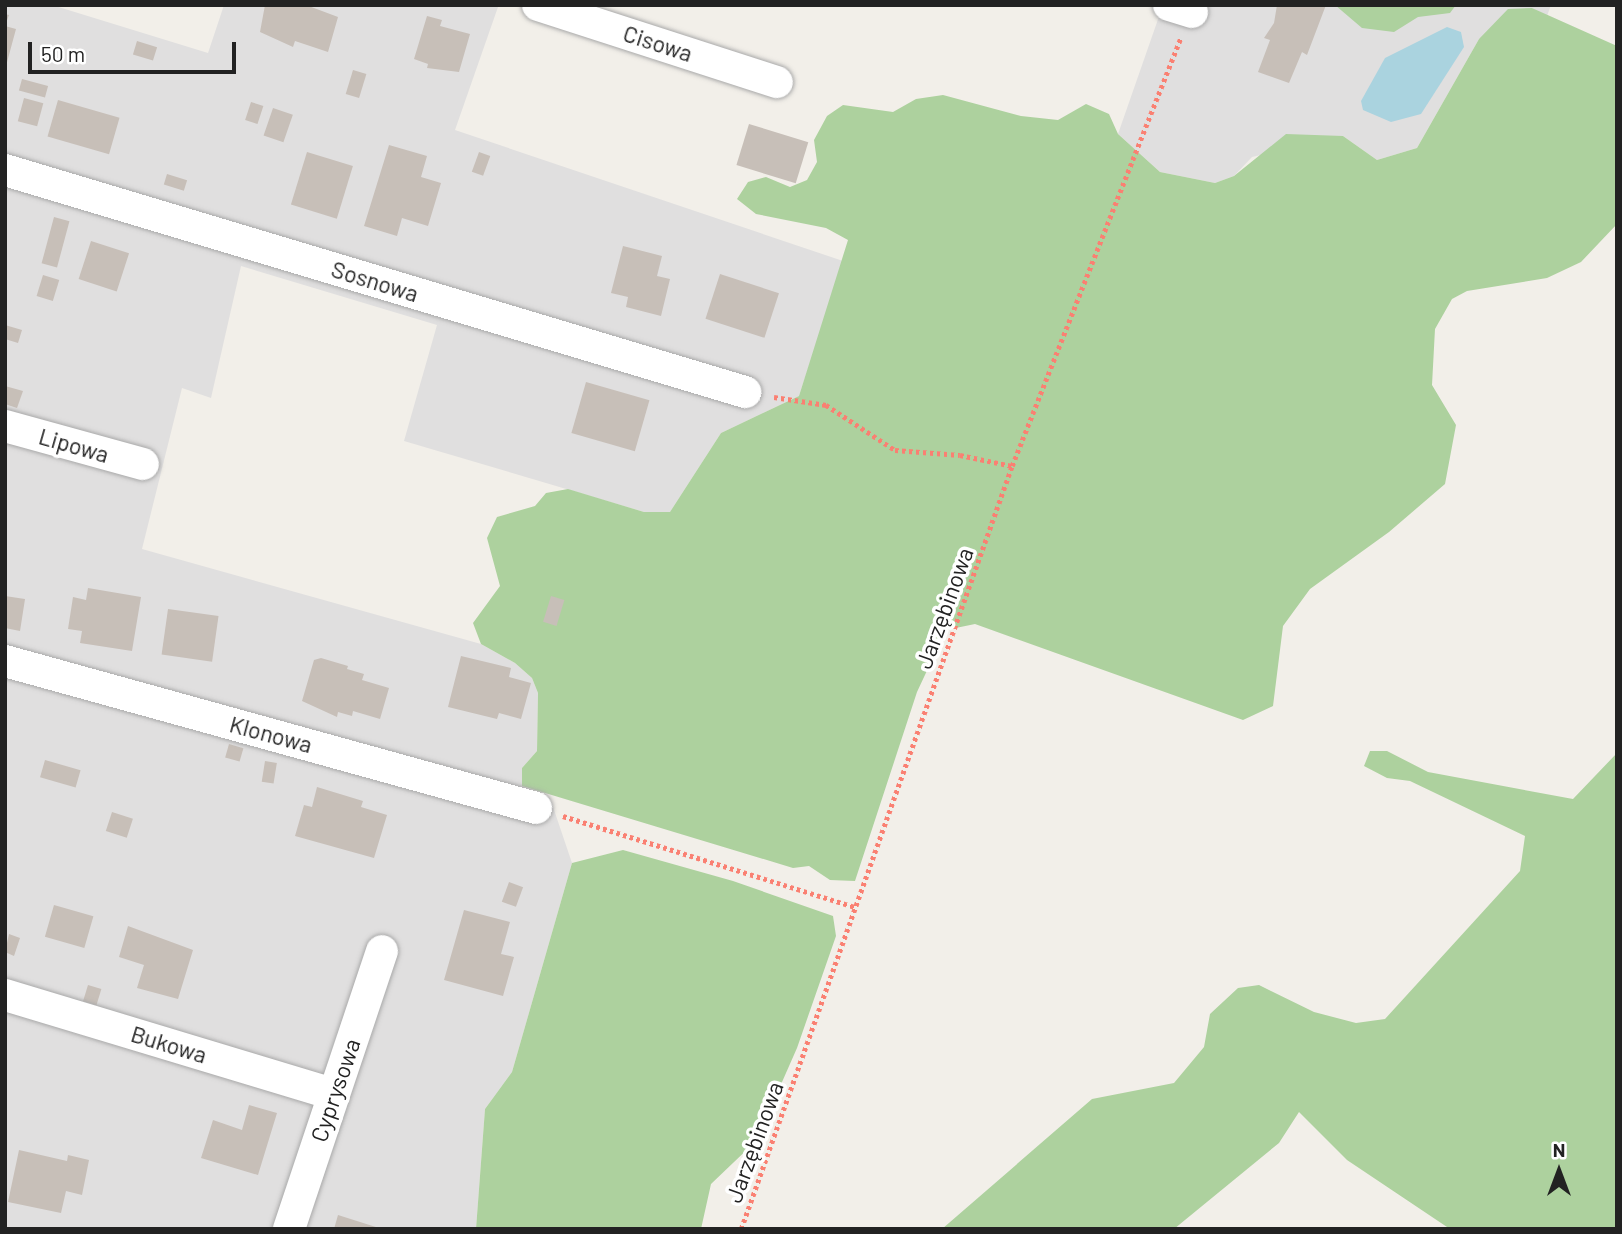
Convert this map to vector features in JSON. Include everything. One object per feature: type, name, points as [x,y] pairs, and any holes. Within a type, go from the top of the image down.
[{"type":"street","name":"Cisowa","points":[[538,5],[777,82]]},
{"type":"street","name":"Sosnowa","points":[[5,170],[745,392]]},
{"type":"street","name":"Lipowa","points":[[5,426],[143,464]]},
{"type":"street","name":"Klonowa","points":[[5,661],[536,808]]},
{"type":"street","name":"Cyprysowa","points":[[289,1229],[383,951]]},
{"type":"street","name":"Bukowa","points":[[5,995],[333,1094]]},
{"type":"path","name":"Jarzębinowa","points":[[741,1229],[1012,466],[1180,9]]},
{"type":"path","points":[[745,392],[826,405],[895,450],[960,455],[1012,466]]},
{"type":"path","points":[[536,808],[856,907]]},
{"type":"shaded area","points":[[5,5],[52,5],[208,53],[224,5],[498,7],[455,130],[843,261],[799,396],[721,433],[670,512],[644,512],[404,441],[437,325],[241,266],[211,398],[182,388],[142,549],[481,644],[515,663],[532,678],[538,693],[537,751],[522,768],[522,786],[550,798],[572,863],[512,1072],[485,1109],[476,1229],[5,1229]]},
{"type":"shaded area","points":[[1163,5],[1551,5],[1547,16],[1532,8],[1479,39],[1417,148],[1377,160],[1343,136],[1252,157],[1234,176],[1215,183],[1160,172],[1118,134]]},
{"type":"green space","points":[[1335,5],[1456,5],[1450,13],[1418,17],[1394,32],[1362,28]]},
{"type":"green space","points":[[1532,8],[1617,46],[1617,224],[1581,262],[1547,278],[1467,291],[1452,299],[1435,329],[1432,385],[1456,425],[1445,484],[1389,532],[1310,589],[1283,626],[1273,706],[1243,720],[975,624],[946,630],[917,692],[855,881],[830,880],[809,866],[793,868],[522,786],[522,768],[537,751],[538,693],[532,678],[515,663],[481,644],[473,623],[500,586],[487,538],[497,517],[535,506],[546,493],[568,489],[644,512],[670,512],[721,433],[799,396],[848,240],[826,228],[756,214],[737,199],[748,182],[766,177],[790,187],[807,180],[817,162],[814,140],[827,116],[843,105],[893,112],[916,99],[943,95],[1021,116],[1058,120],[1086,104],[1109,114],[1118,134],[1160,172],[1215,183],[1234,176],[1286,134],[1343,136],[1377,160],[1417,148],[1479,39],[1508,9]]},
{"type":"green space","points":[[1370,751],[1387,751],[1428,772],[1573,799],[1617,753],[1617,1229],[1450,1229],[1347,1160],[1299,1112],[1279,1143],[1174,1229],[942,1229],[1092,1099],[1174,1083],[1204,1047],[1210,1014],[1238,988],[1259,985],[1314,1012],[1356,1023],[1385,1019],[1520,871],[1525,836],[1410,781],[1387,778],[1364,766]]},
{"type":"green space","points":[[623,850],[733,881],[833,916],[836,936],[797,1048],[756,1141],[711,1184],[701,1229],[476,1229],[485,1109],[512,1072],[572,863]]},
{"type":"water","points":[[1447,27],[1461,32],[1464,47],[1421,114],[1391,122],[1363,110],[1361,101],[1385,58]]},
{"type":"building","points":[[265,5],[306,5],[338,17],[328,52],[295,41],[293,47],[260,32]]},
{"type":"building","points":[[1277,5],[1326,5],[1307,55],[1302,52],[1289,83],[1258,72],[1270,40],[1264,38],[1274,23]]},
{"type":"building","points":[[427,16],[442,20],[440,26],[470,34],[459,72],[427,68],[428,64],[414,59]]},
{"type":"building","points":[[5,26],[16,29],[6,66],[5,66]]},
{"type":"building","points":[[137,41],[157,47],[153,61],[133,54]]},
{"type":"building","points":[[353,70],[366,74],[359,98],[346,94]]},
{"type":"building","points":[[22,79],[48,86],[45,98],[19,91]]},
{"type":"building","points":[[24,98],[43,103],[37,126],[18,121]]},
{"type":"building","points":[[58,100],[120,118],[109,154],[48,137]]},
{"type":"building","points":[[251,102],[263,106],[257,124],[245,120]]},
{"type":"building","points":[[273,108],[293,115],[283,142],[264,135]]},
{"type":"building","points":[[749,124],[808,142],[796,183],[736,165]]},
{"type":"building","points":[[389,145],[427,156],[421,177],[441,183],[428,226],[402,218],[397,236],[364,226]]},
{"type":"building","points":[[307,152],[353,166],[337,219],[291,205]]},
{"type":"building","points":[[479,152],[490,156],[483,176],[472,172]]},
{"type":"building","points":[[167,174],[187,180],[184,191],[164,185]]},
{"type":"building","points":[[54,217],[69,221],[57,268],[42,263]]},
{"type":"building","points":[[91,241],[129,253],[117,291],[79,279]]},
{"type":"building","points":[[623,246],[662,256],[657,276],[670,279],[661,316],[626,307],[628,297],[611,293]]},
{"type":"building","points":[[720,274],[779,293],[764,338],[705,319]]},
{"type":"building","points":[[43,275],[59,280],[53,301],[37,296]]},
{"type":"building","points":[[5,325],[22,330],[18,343],[5,339]]},
{"type":"building","points":[[586,382],[649,400],[635,451],[571,433]]},
{"type":"building","points":[[5,386],[23,391],[17,408],[5,404]]},
{"type":"building","points":[[88,588],[141,597],[132,651],[80,643],[82,631],[68,629],[73,597],[86,600]]},
{"type":"building","points":[[5,596],[25,599],[20,631],[5,628]]},
{"type":"building","points":[[551,596],[564,600],[556,626],[543,622]]},
{"type":"building","points":[[168,609],[219,616],[212,662],[162,655]]},
{"type":"building","points":[[461,656],[511,668],[509,677],[531,683],[521,719],[499,713],[497,719],[448,707]]},
{"type":"building","points":[[321,658],[364,674],[362,680],[389,688],[380,719],[353,711],[352,716],[338,712],[337,717],[302,701],[314,660]]},
{"type":"building","points":[[229,744],[243,748],[240,762],[225,757]]},
{"type":"building","points":[[45,760],[81,770],[76,788],[40,777]]},
{"type":"building","points":[[265,761],[277,763],[274,784],[262,782]]},
{"type":"building","points":[[317,787],[363,801],[361,807],[387,815],[374,858],[295,836],[304,805],[312,807]]},
{"type":"building","points":[[112,812],[133,819],[127,838],[106,831]]},
{"type":"building","points":[[509,882],[523,887],[516,907],[502,902]]},
{"type":"building","points":[[54,905],[93,916],[84,948],[45,937]]},
{"type":"building","points":[[464,910],[510,922],[501,954],[514,957],[503,996],[444,980]]},
{"type":"building","points":[[128,926],[193,950],[178,999],[137,988],[144,965],[119,957]]},
{"type":"building","points":[[9,934],[20,938],[14,956],[5,952]]},
{"type":"building","points":[[88,985],[101,989],[96,1005],[83,1001]]},
{"type":"building","points":[[249,1105],[277,1113],[258,1175],[201,1158],[213,1120],[242,1130]]},
{"type":"building","points":[[19,1150],[67,1161],[68,1155],[89,1160],[82,1195],[66,1191],[61,1213],[8,1202]]},
{"type":"building","points":[[338,1215],[379,1228],[334,1229]]}]
